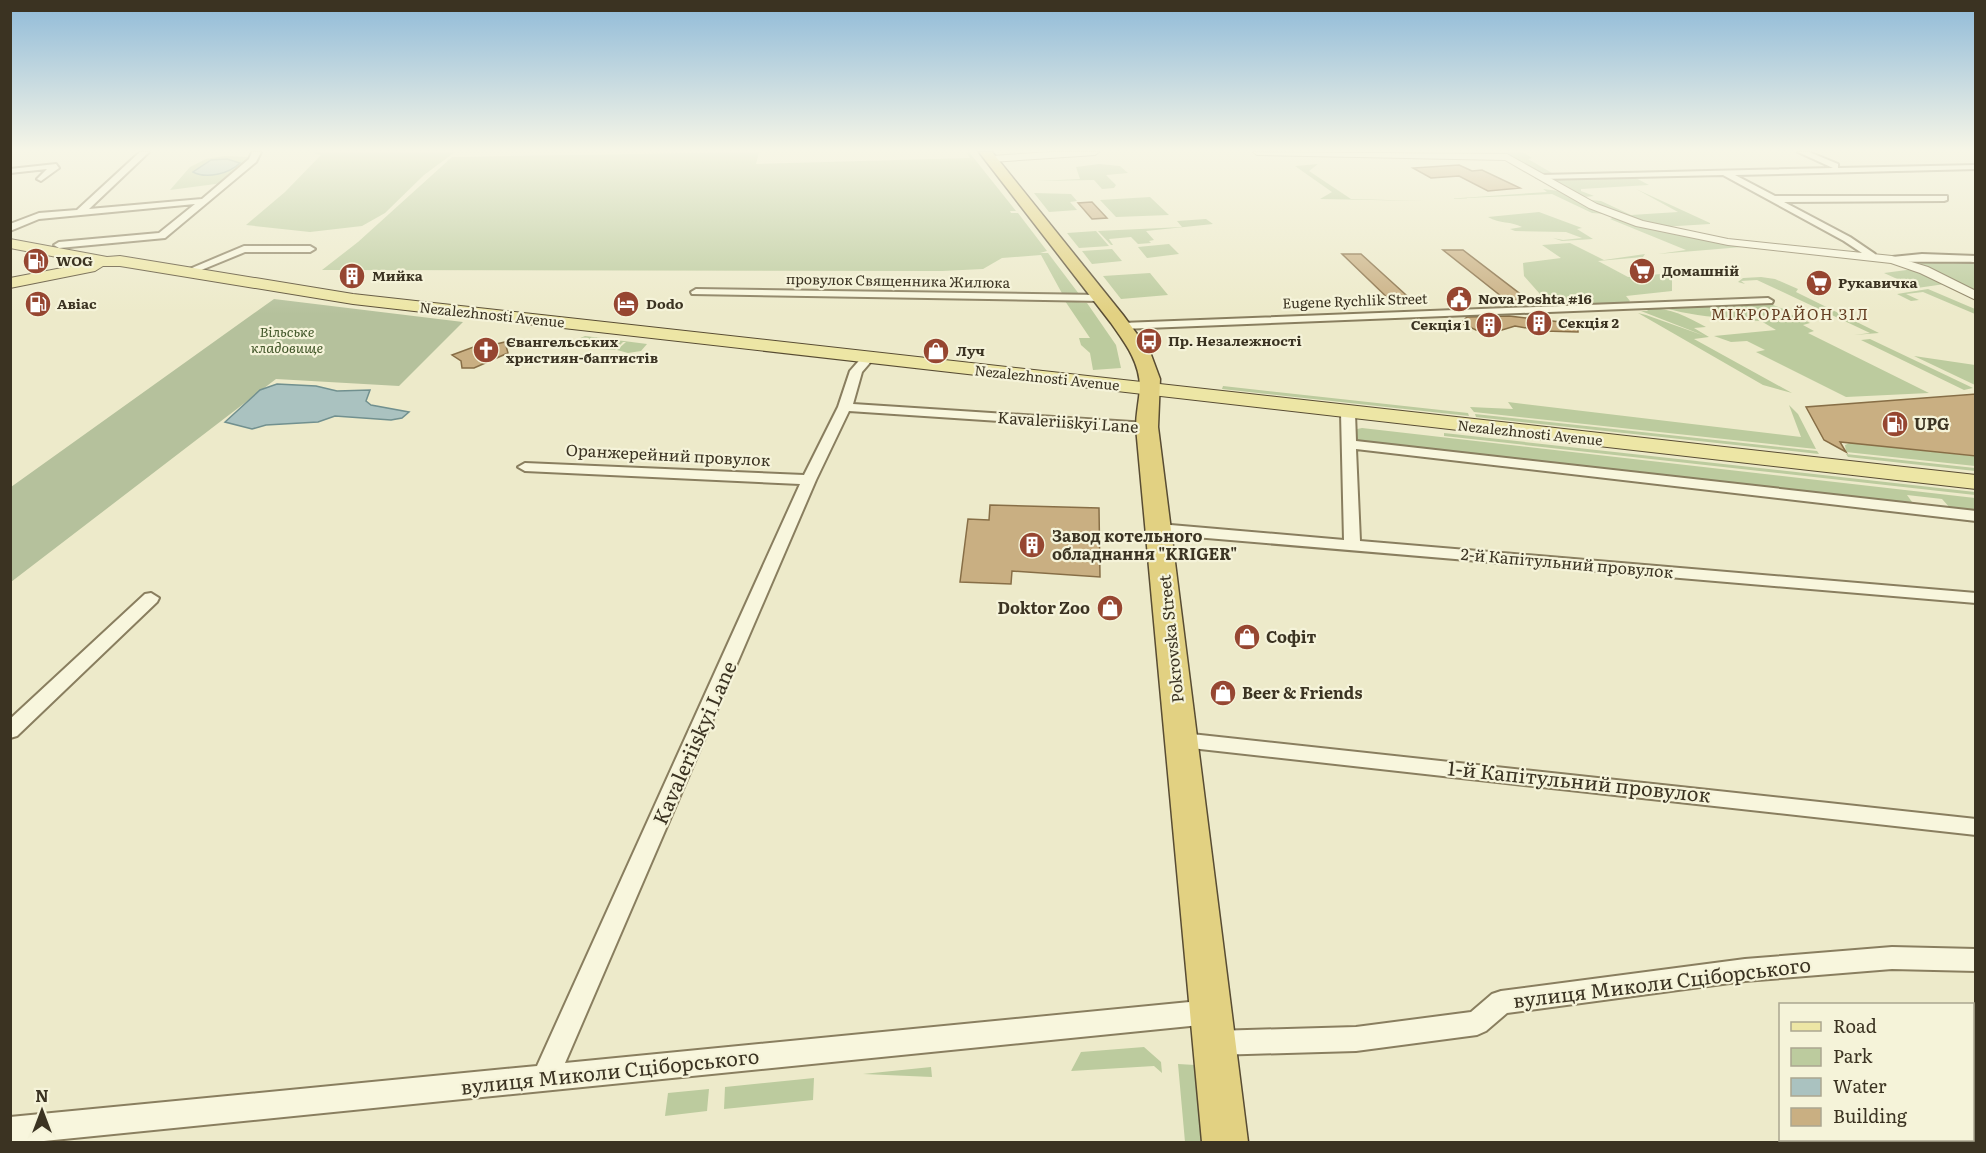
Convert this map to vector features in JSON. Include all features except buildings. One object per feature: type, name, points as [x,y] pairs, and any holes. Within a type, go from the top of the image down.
[{"type":"highway","name":"Pokrovska Street","points":[[1028,206],[1101,298],[1145,362],[1150,390],[1147,427],[1225,1143]]},
{"type":"main road","points":[[10,236],[121,257],[120,261]]},
{"type":"main road","points":[[10,243],[107,262],[120,261]]},
{"type":"main road","points":[[10,283],[120,261]]},
{"type":"main road","name":"Nezalezhnosti Avenue","points":[[120,261],[352,299],[1976,482]]},
{"type":"street","points":[[80,212],[87,206]]},
{"type":"street","points":[[10,228],[34,216],[148,206]]},
{"type":"street","points":[[59,245],[159,237],[195,206]]},
{"type":"street","points":[[1593,206],[1668,231],[1752,245],[1892,260],[1924,270],[1976,296]]},
{"type":"street","points":[[1785,206],[1847,239],[1871,256]]},
{"type":"street","points":[[185,273],[244,249],[310,249]]},
{"type":"street","points":[[1892,260],[1922,257],[1976,259]]},
{"type":"street","name":"провулок Священника Жилюка","points":[[696,292],[1101,298]]},
{"type":"street","name":"Eugene Rychlik Street","points":[[1122,326],[1768,301]]},
{"type":"street","name":"Kavaleriiskyi Lane","points":[[545,1079],[809,480],[845,407],[856,371],[868,358]]},
{"type":"street","name":"Kavaleriiskyi Lane","points":[[845,407],[1147,427]]},
{"type":"street","points":[[1348,413],[1352,545]]},
{"type":"street","points":[[1348,444],[1976,516]]},
{"type":"street","name":"Оранжерейний провулок","points":[[525,467],[809,480]]},
{"type":"street","name":"2-й Капітульний провулок","points":[[1159,529],[1976,598]]},
{"type":"street","points":[[10,731],[151,598]]},
{"type":"street","name":"1-й Капітульний провулок","points":[[1182,740],[1976,827]]},
{"type":"street","name":"вулиця Миколи Сціборського","points":[[10,1131],[545,1079],[1212,1028],[1356,1039],[1477,1023],[1501,1002],[1745,970],[1892,958],[1976,960]]},
{"type":"green space","points":[[269,206],[392,206],[385,213],[362,226],[310,232],[246,225]]},
{"type":"green space","points":[[398,206],[1012,206],[1016,211],[1010,211],[1011,213],[1018,213],[1047,251],[1040,253],[1048,253],[1079,294],[1064,297],[1041,255],[1002,258],[983,269],[942,271],[322,270],[358,242]]},
{"type":"green space","points":[[1044,206],[1073,206],[1077,210],[1049,212]]},
{"type":"green space","points":[[1105,206],[1159,206],[1169,215],[1116,217]]},
{"type":"green space","points":[[1577,206],[1589,206],[1605,214],[1592,213]]},
{"type":"green space","points":[[1602,206],[1611,206],[1631,215],[1678,212],[1667,206],[1673,206],[1710,224],[1661,227]]},
{"type":"green space","points":[[1539,212],[1582,228],[1577,229],[1593,239],[1562,241],[1553,238],[1563,240],[1582,238],[1566,232],[1515,231],[1510,229],[1522,227],[1488,217]]},
{"type":"green space","points":[[1615,217],[1644,228],[1639,225],[1742,247],[1658,254],[1686,250],[1610,219]]},
{"type":"green space","points":[[1206,219],[1213,224],[1146,231],[1154,240],[1149,241],[1151,243],[1138,244],[1131,237],[1109,239],[1113,245],[1111,245],[1098,231],[1182,227],[1177,221]]},
{"type":"green space","points":[[1096,231],[1109,246],[1079,248],[1067,233]]},
{"type":"green space","points":[[1570,243],[1604,260],[1645,254],[1643,257],[1598,261],[1628,277],[1672,273],[1672,291],[1626,296],[1630,301],[1628,303],[1608,306],[1576,307],[1547,302],[1524,276],[1523,263],[1561,258],[1542,245]]},
{"type":"green space","points":[[1169,244],[1179,254],[1147,258],[1138,247]]},
{"type":"green space","points":[[1112,249],[1122,261],[1092,264],[1082,251]]},
{"type":"green space","points":[[1914,261],[1975,261],[1975,292]]},
{"type":"green space","points":[[1914,269],[1945,284],[1917,288],[1884,273]]},
{"type":"green space","points":[[1150,273],[1168,295],[1121,299],[1103,276]]},
{"type":"green space","points":[[1743,278],[1775,279],[1798,289],[1796,292],[1879,333],[1854,335],[1870,333],[1757,280],[1741,281],[1745,284],[1738,282]]},
{"type":"green space","points":[[1928,289],[1975,309],[1975,314],[1923,292],[1906,294],[1919,300],[1911,301],[1897,294]]},
{"type":"green space","name":"Вільське кладовище","points":[[274,299],[463,322],[399,386],[276,379],[11,582],[11,487]]},
{"type":"green space","points":[[1065,301],[1087,303],[1116,345],[1121,368],[1093,370],[1090,353],[1081,345],[1079,338],[1090,338]]},
{"type":"green space","points":[[1768,303],[1786,310],[1757,317],[1725,318],[1665,308]]},
{"type":"green space","points":[[1645,308],[1670,311],[1706,327],[1694,328],[1709,337],[1694,339],[1792,393],[1763,385],[1638,313],[1705,336],[1641,311],[1648,311]]},
{"type":"green space","points":[[1795,315],[1810,323],[1803,325],[1814,331],[1808,333],[1929,393],[1846,397],[1756,352],[1765,350],[1747,341],[1731,342],[1714,336],[1776,330],[1761,321],[1744,320]]},
{"type":"green space","points":[[585,336],[647,344],[641,351],[628,353],[617,350],[626,342],[615,350],[585,348],[576,340]]},
{"type":"green space","points":[[1870,339],[1973,388],[1964,390],[1861,340]]},
{"type":"green space","points":[[1914,356],[1975,365],[1975,385]]},
{"type":"green space","points":[[1223,386],[1468,413],[1469,416],[1222,389]]},
{"type":"green space","points":[[1508,402],[1801,437],[1789,405],[1798,414],[1816,449],[1474,412],[1470,407],[1513,409]]},
{"type":"green space","points":[[1475,414],[1817,451],[1819,454],[1476,417]]},
{"type":"green space","points":[[1357,429],[1975,498],[1975,513],[1952,510],[1942,499],[1907,495],[1915,506],[1356,443]]},
{"type":"green space","points":[[1444,433],[1975,492],[1975,495],[1444,436]]},
{"type":"green space","points":[[1850,443],[1975,456],[1975,466],[1846,452],[1845,445]]},
{"type":"green space","points":[[1846,454],[1975,468],[1975,471],[1848,457]]},
{"type":"green space","points":[[1144,1047],[1161,1062],[1162,1073],[1154,1066],[1071,1071],[1081,1052]]},
{"type":"green space","points":[[1178,1064],[1195,1065],[1202,1142],[1185,1142]]},
{"type":"green space","points":[[931,1067],[932,1077],[863,1074]]},
{"type":"green space","points":[[814,1078],[813,1100],[724,1109],[725,1087]]},
{"type":"green space","points":[[1974,1088],[1975,1142],[1798,1141],[1974,1141]]},
{"type":"green space","points":[[709,1089],[707,1111],[665,1116],[668,1093]]},
{"type":"water","points":[[277,384],[316,386],[337,391],[370,390],[366,401],[371,405],[409,412],[402,418],[391,420],[335,416],[318,422],[266,425],[252,429],[225,422],[260,390]]},
{"type":"place","name":"WOG","points":[[36,261]]},
{"type":"place","name":"Домашній","points":[[1642,271]]},
{"type":"place","name":"Мийка","points":[[352,276]]},
{"type":"place","name":"Рукавичка","points":[[1819,283]]},
{"type":"place","name":"Nova Poshta #16","points":[[1459,299]]},
{"type":"place","name":"Авіас","points":[[38,304]]},
{"type":"place","name":"Dodo","points":[[626,304]]},
{"type":"place","name":"Секція 2","points":[[1539,323]]},
{"type":"place","name":"Секція 1","points":[[1489,325]]},
{"type":"place","name":"Пр. Незалежності","points":[[1149,341]]},
{"type":"place","name":"Євангельських християн-баптистів","points":[[486,350]]},
{"type":"place","name":"Луч","points":[[936,351]]},
{"type":"place","name":"UPG","points":[[1895,424]]},
{"type":"place","name":"Завод котельного обладнання \"KRIGER\"","points":[[1032,545]]},
{"type":"place","name":"Doktor Zoo","points":[[1110,608]]},
{"type":"place","name":"Софіт","points":[[1247,637]]},
{"type":"place","name":"Beer & Friends","points":[[1223,693]]},
{"type":"district","name":"МІКРОРАЙОН ЗІЛ","points":[[1790,315]]}]
